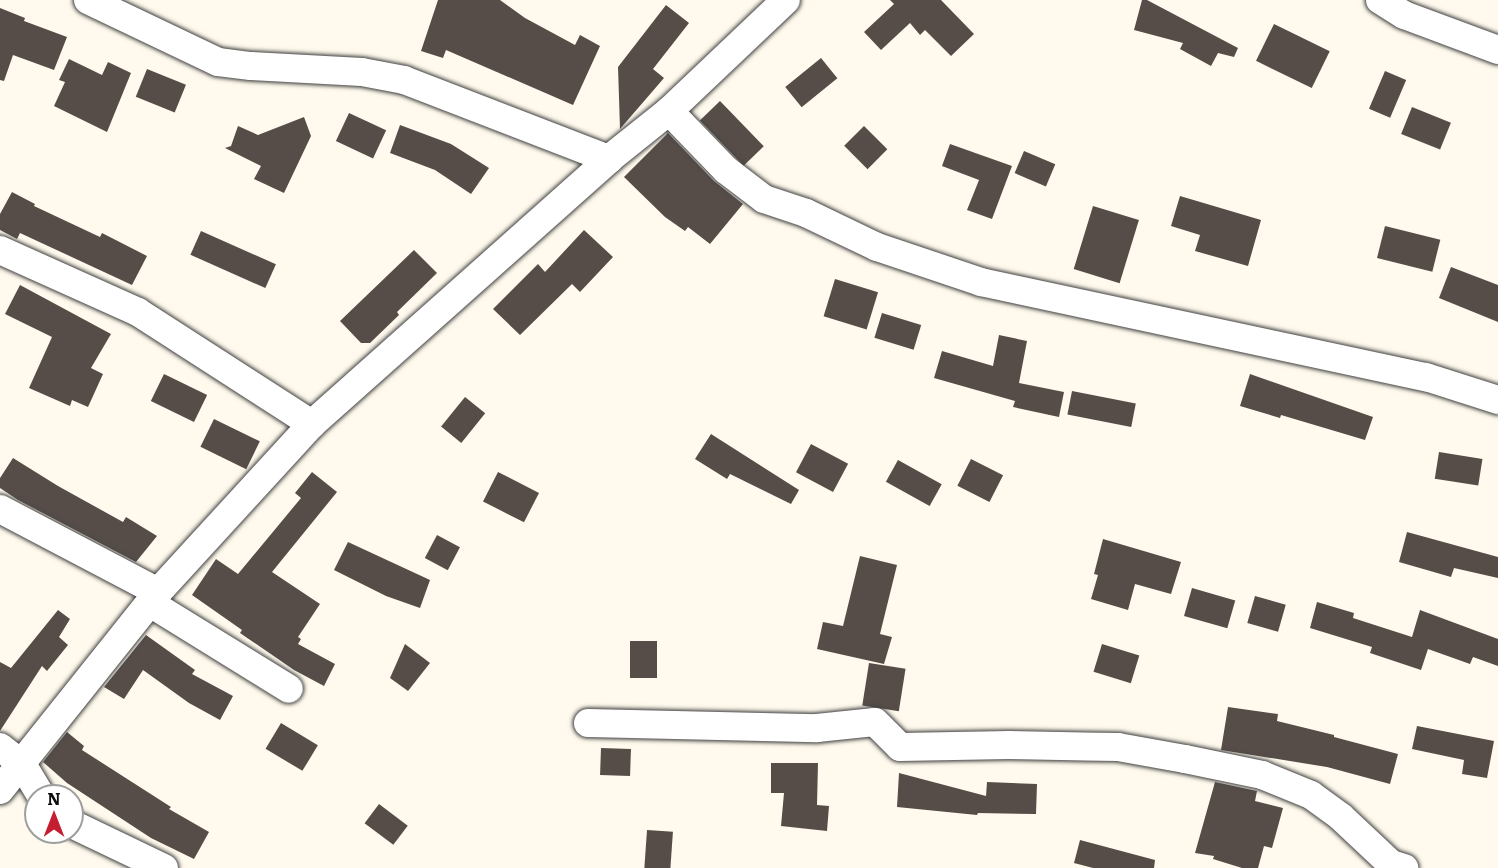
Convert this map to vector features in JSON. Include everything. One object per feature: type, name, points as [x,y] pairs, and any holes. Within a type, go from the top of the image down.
[{"type":"street","points":[[88,0],[218,62],[362,72],[404,80],[609,159]]},
{"type":"street","points":[[0,790],[154,597],[312,424],[609,159],[669,111],[786,0]]},
{"type":"street","points":[[1380,0],[1404,15],[1498,50]]},
{"type":"street","points":[[669,111],[726,170],[765,199],[806,213],[877,247],[981,282],[1426,377],[1498,400]]},
{"type":"street","points":[[0,250],[138,312],[312,424]]},
{"type":"street","points":[[0,509],[154,597],[289,689]]},
{"type":"street","points":[[588,723],[817,728],[875,722],[900,747],[1009,745],[1118,747],[1262,775],[1311,795],[1341,817],[1391,864],[1404,868]]},
{"type":"street","points":[[0,747],[22,764],[34,784]]},
{"type":"street","points":[[84,830],[164,868]]},
{"type":"building","points":[[438,0],[500,0],[525,18],[575,45],[580,35],[600,46],[573,105],[446,50],[443,58],[421,51]]},
{"type":"building","points":[[890,0],[941,0],[974,34],[951,56],[925,30],[920,35],[910,23],[881,50],[864,32],[894,4]]},
{"type":"building","points":[[1142,0],[1147,0],[1238,48],[1234,57],[1218,53],[1211,66],[1180,49],[1183,43],[1134,30]]},
{"type":"building","points":[[666,5],[689,23],[653,69],[664,78],[620,129],[618,67]]},
{"type":"building","points":[[0,8],[25,18],[24,21],[67,37],[54,70],[13,55],[4,81],[0,80]]},
{"type":"building","points":[[1274,24],[1330,51],[1312,88],[1256,61]]},
{"type":"building","points":[[821,58],[837,78],[802,107],[785,87]]},
{"type":"building","points":[[69,59],[102,75],[108,62],[131,73],[107,132],[54,106],[65,82],[59,80]]},
{"type":"building","points":[[147,69],[186,85],[175,113],[136,97]]},
{"type":"building","points":[[1385,71],[1406,80],[1390,118],[1369,109]]},
{"type":"building","points":[[720,101],[764,146],[744,166],[700,120]]},
{"type":"building","points":[[1412,107],[1451,123],[1440,150],[1401,134]]},
{"type":"building","points":[[349,113],[386,130],[373,158],[336,141]]},
{"type":"building","points":[[304,117],[311,136],[284,193],[254,179],[261,166],[225,148],[231,146],[238,126],[258,135]]},
{"type":"building","points":[[400,125],[451,144],[489,168],[471,194],[435,170],[390,153]]},
{"type":"building","points":[[864,126],[887,149],[868,169],[844,146]]},
{"type":"building","points":[[668,133],[714,181],[743,204],[710,244],[688,227],[685,231],[665,217],[624,177]]},
{"type":"building","points":[[950,144],[1012,166],[992,219],[967,210],[979,180],[942,166]]},
{"type":"building","points":[[1024,151],[1055,164],[1046,186],[1015,173]]},
{"type":"building","points":[[12,192],[35,204],[34,206],[100,237],[102,233],[147,256],[132,285],[20,233],[17,239],[0,230],[0,214]]},
{"type":"building","points":[[1180,196],[1261,220],[1248,266],[1195,251],[1200,235],[1171,226]]},
{"type":"building","points":[[1093,206],[1139,220],[1120,283],[1074,269]]},
{"type":"building","points":[[1385,226],[1440,240],[1432,272],[1377,258]]},
{"type":"building","points":[[584,230],[613,257],[580,292],[572,284],[520,335],[493,309],[538,264],[545,272]]},
{"type":"building","points":[[201,231],[276,264],[265,288],[190,255]]},
{"type":"building","points":[[414,250],[437,273],[397,312],[399,315],[370,343],[361,343],[340,321]]},
{"type":"building","points":[[1451,267],[1498,285],[1498,322],[1439,298]]},
{"type":"building","points":[[835,279],[878,292],[867,329],[824,316]]},
{"type":"building","points":[[20,285],[111,334],[91,368],[103,374],[88,407],[72,400],[70,406],[29,388],[52,337],[5,314]]},
{"type":"building","points":[[882,313],[921,325],[914,350],[874,338]]},
{"type":"building","points":[[999,335],[1027,341],[1019,383],[1064,392],[1059,417],[1013,407],[1015,401],[934,378],[942,351],[993,366]]},
{"type":"building","points":[[164,374],[207,395],[194,422],[151,401]]},
{"type":"building","points":[[1250,374],[1373,417],[1365,440],[1281,415],[1280,418],[1240,406]]},
{"type":"building","points":[[1072,391],[1136,403],[1131,427],[1067,415]]},
{"type":"building","points":[[465,397],[485,413],[461,443],[441,427]]},
{"type":"building","points":[[214,419],[260,441],[246,469],[200,447]]},
{"type":"building","points":[[711,434],[799,490],[791,504],[730,474],[727,479],[695,459]]},
{"type":"building","points":[[811,444],[848,464],[833,492],[796,472]]},
{"type":"building","points":[[1439,452],[1482,459],[1478,486],[1435,479]]},
{"type":"building","points":[[13,458],[123,522],[126,517],[157,536],[136,562],[18,500],[0,488],[0,478]]},
{"type":"building","points":[[971,459],[1003,475],[989,502],[957,486]]},
{"type":"building","points":[[898,460],[942,484],[930,506],[886,482]]},
{"type":"building","points":[[312,472],[337,492],[272,572],[320,604],[298,637],[301,639],[298,644],[335,664],[324,686],[294,670],[240,633],[242,630],[192,595],[216,559],[238,574],[301,498],[295,493]]},
{"type":"building","points":[[498,472],[539,493],[524,522],[483,501]]},
{"type":"building","points":[[1407,532],[1498,557],[1498,578],[1454,568],[1451,577],[1399,562]]},
{"type":"building","points":[[437,535],[460,547],[448,570],[425,558]]},
{"type":"building","points":[[1103,539],[1181,562],[1171,594],[1135,584],[1128,610],[1091,599],[1098,575],[1094,574]]},
{"type":"building","points":[[348,542],[430,580],[420,608],[386,596],[334,570]]},
{"type":"building","points":[[860,556],[897,565],[880,634],[892,637],[884,664],[817,649],[823,622],[843,626]]},
{"type":"building","points":[[1192,588],[1235,600],[1227,628],[1184,616]]},
{"type":"building","points":[[1255,596],[1286,605],[1278,632],[1247,623]]},
{"type":"building","points":[[1317,602],[1354,613],[1353,618],[1412,637],[1420,610],[1498,639],[1498,666],[1473,657],[1470,664],[1428,649],[1421,670],[1370,653],[1372,647],[1310,628]]},
{"type":"building","points":[[58,610],[70,619],[59,637],[68,645],[47,671],[42,666],[0,731],[0,662],[11,668]]},
{"type":"building","points":[[146,635],[195,670],[192,674],[233,696],[220,720],[189,703],[143,670],[124,699],[104,687]]},
{"type":"building","points":[[630,641],[657,641],[657,678],[630,678]]},
{"type":"building","points":[[405,644],[430,663],[408,691],[390,678]]},
{"type":"building","points":[[1102,644],[1139,655],[1131,683],[1094,672]]},
{"type":"building","points":[[869,663],[906,669],[899,711],[862,705]]},
{"type":"building","points":[[1228,707],[1278,714],[1277,721],[1398,754],[1390,784],[1327,767],[1221,750]]},
{"type":"building","points":[[281,723],[318,745],[302,771],[266,749]]},
{"type":"building","points":[[1417,726],[1494,741],[1487,778],[1462,774],[1464,760],[1412,749]]},
{"type":"building","points":[[67,732],[84,746],[82,750],[171,807],[169,809],[209,832],[194,859],[151,838],[84,794],[84,784],[69,784],[43,762]]},
{"type":"building","points":[[601,748],[631,749],[630,776],[600,775]]},
{"type":"building","points":[[771,763],[818,763],[817,805],[829,806],[827,831],[781,826],[784,793],[771,793]]},
{"type":"building","points":[[899,773],[986,796],[987,782],[1037,784],[1036,814],[978,813],[977,815],[897,807]]},
{"type":"building","points":[[1215,782],[1257,791],[1255,801],[1283,808],[1272,848],[1264,846],[1258,868],[1242,868],[1213,859],[1214,856],[1195,853]]},
{"type":"building","points":[[379,804],[408,826],[393,845],[365,823]]},
{"type":"building","points":[[647,830],[673,832],[670,868],[644,868]]},
{"type":"building","points":[[1080,840],[1155,860],[1154,868],[1093,868],[1074,863]]}]
